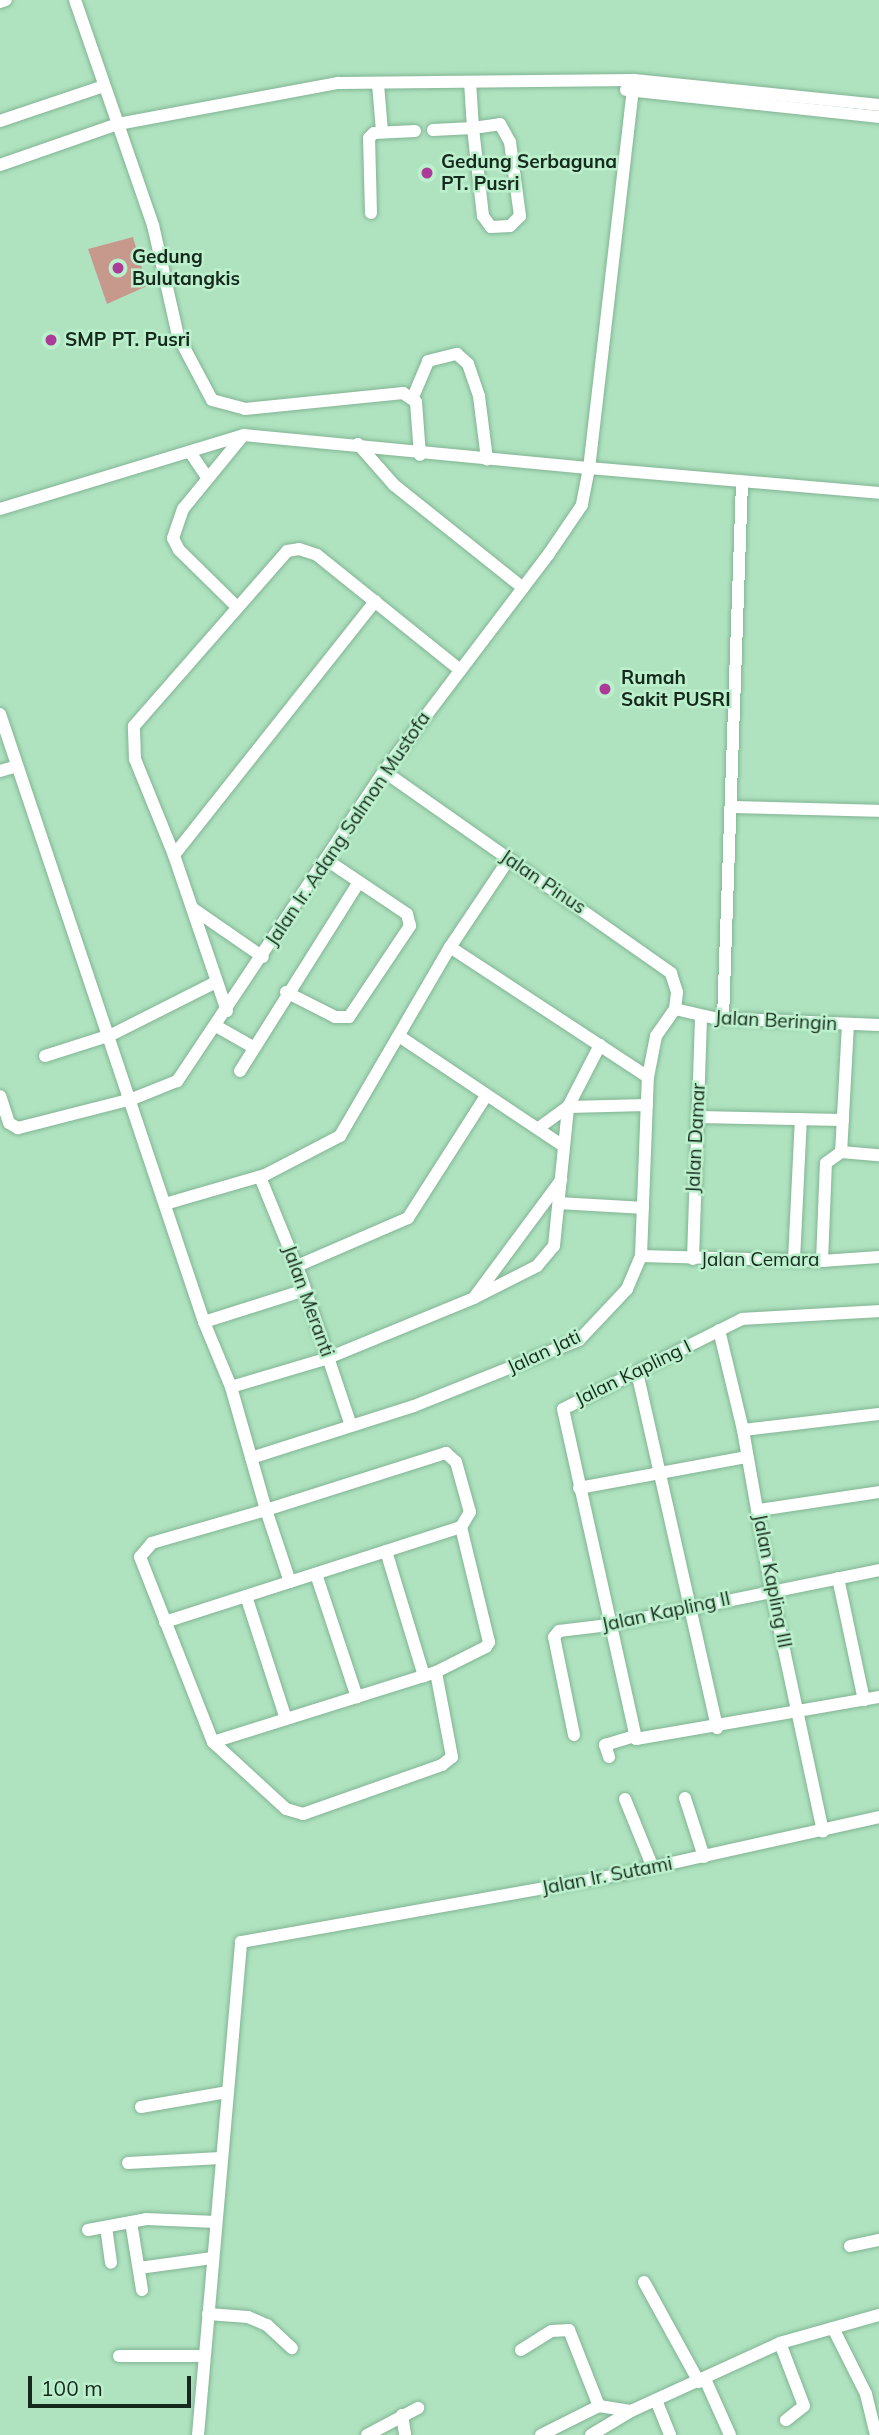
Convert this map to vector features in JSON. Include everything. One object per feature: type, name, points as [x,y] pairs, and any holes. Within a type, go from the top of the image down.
[{"type":"street","points":[[0,2],[6,0]]},
{"type":"street","points":[[75,0],[164,265],[178,336],[212,400],[245,409],[381,394],[413,397]]},
{"type":"street","points":[[433,130],[473,128],[500,124],[507,132],[520,216],[510,226],[486,223],[473,128],[470,82]]},
{"type":"street","points":[[0,165],[118,124],[338,83],[603,82],[879,117]]},
{"type":"street","points":[[378,84],[382,132]]},
{"type":"street","points":[[0,121],[104,86]]},
{"type":"street","points":[[634,86],[879,105]]},
{"type":"street","name":"Jalan Ir. Adang Salmon Mustofa","points":[[0,1096],[9,1123],[18,1129],[132,1099],[177,1081],[328,861],[384,771],[523,588],[582,505],[589,468],[625,133],[634,86]]},
{"type":"street","points":[[370,213],[369,138],[382,132],[415,131]]},
{"type":"street","points":[[420,454],[413,397],[428,360],[441,354],[457,354],[468,364],[479,396],[486,459]]},
{"type":"street","points":[[235,605],[179,550],[173,538],[183,509],[244,435]]},
{"type":"street","points":[[0,509],[244,435],[358,444],[420,454],[879,493]]},
{"type":"street","points":[[358,444],[394,485],[523,588]]},
{"type":"street","points":[[190,452],[207,477]]},
{"type":"street","points":[[723,1018],[742,483]]},
{"type":"street","points":[[227,1011],[174,855],[135,760],[134,726],[279,554],[299,549],[317,555],[460,670]]},
{"type":"street","points":[[174,855],[376,601]]},
{"type":"street","points":[[0,714],[111,1035],[204,1322],[231,1387],[266,1510],[290,1582]]},
{"type":"street","points":[[0,771],[18,766]]},
{"type":"street","name":"Jalan Pinus","points":[[384,771],[671,973],[677,992],[675,1009]]},
{"type":"street","points":[[731,807],[879,811]]},
{"type":"street","points":[[165,1204],[260,1177],[340,1136],[450,947],[509,859]]},
{"type":"street","points":[[286,992],[343,1018],[379,978],[410,919],[328,861]]},
{"type":"street","points":[[240,1071],[286,992],[359,882]]},
{"type":"street","points":[[192,908],[262,957]]},
{"type":"street","points":[[450,947],[648,1077]]},
{"type":"street","points":[[45,1056],[111,1035],[216,982]]},
{"type":"street","name":"Jalan Beringin","points":[[675,1009],[723,1018],[879,1025]]},
{"type":"street","name":"Jalan Jati","points":[[251,1458],[351,1426],[579,1340],[627,1289],[641,1256],[648,1077],[656,1036],[675,1009]]},
{"type":"street","name":"Jalan Damar","points":[[692,1259],[701,1016]]},
{"type":"street","points":[[841,1152],[848,1024]]},
{"type":"street","points":[[216,1026],[253,1047]]},
{"type":"street","points":[[399,1037],[486,1096],[540,1127],[562,1145]]},
{"type":"street","points":[[231,1387],[328,1358],[474,1298],[537,1266],[554,1247],[562,1179],[562,1145],[568,1107],[600,1045]]},
{"type":"street","points":[[297,1266],[408,1218],[486,1096]]},
{"type":"street","points":[[540,1127],[568,1107],[647,1105]]},
{"type":"street","points":[[698,1117],[843,1119]]},
{"type":"street","points":[[794,1260],[801,1119]]},
{"type":"street","points":[[822,1261],[826,1163],[841,1152],[879,1155]]},
{"type":"street","name":"Jalan Meranti","points":[[260,1177],[297,1266],[351,1426]]},
{"type":"street","points":[[474,1298],[562,1179]]},
{"type":"street","points":[[560,1203],[643,1208]]},
{"type":"street","name":"Jalan Cemara","points":[[641,1256],[822,1261],[879,1257]]},
{"type":"street","points":[[204,1322],[305,1290]]},
{"type":"street","name":"Jalan Kapling I","points":[[635,1736],[563,1409],[743,1319],[879,1311]]},
{"type":"street","name":"Jalan Kapling III","points":[[719,1331],[744,1430],[771,1589],[800,1712],[823,1831]]},
{"type":"street","points":[[637,1372],[717,1728]]},
{"type":"street","points":[[744,1430],[879,1414]]},
{"type":"street","points":[[166,1622],[316,1574],[386,1551],[461,1527],[470,1512],[456,1462],[446,1453],[266,1510],[206,1525],[144,1550],[140,1564],[213,1742],[286,1809],[303,1814],[442,1765],[452,1757],[430,1674],[386,1551]]},
{"type":"street","points":[[579,1488],[747,1457]]},
{"type":"street","points":[[759,1510],[879,1492]]},
{"type":"street","points":[[213,1742],[430,1674],[489,1642],[461,1527]]},
{"type":"street","name":"Jalan Kapling II","points":[[574,1735],[555,1633],[609,1625],[771,1589],[879,1570]]},
{"type":"street","points":[[316,1574],[357,1697]]},
{"type":"street","points":[[838,1578],[863,1700]]},
{"type":"street","points":[[246,1596],[286,1719]]},
{"type":"street","points":[[609,1757],[605,1745],[635,1736],[641,1741],[879,1697]]},
{"type":"street","points":[[684,1798],[704,1857]]},
{"type":"street","points":[[625,1799],[653,1868]]},
{"type":"street","name":"Jalan Ir. Sutami","points":[[227,2092],[241,1942],[653,1868],[879,1817]]},
{"type":"street","points":[[141,2107],[227,2092],[198,2435]]},
{"type":"street","points":[[128,2163],[221,2158]]},
{"type":"street","points":[[88,2230],[131,2222],[216,2222]]},
{"type":"street","points":[[131,2222],[142,2290]]},
{"type":"street","points":[[106,2227],[111,2263]]},
{"type":"street","points":[[850,2246],[879,2240]]},
{"type":"street","points":[[139,2268],[212,2258]]},
{"type":"street","points":[[644,2282],[730,2435]]},
{"type":"street","points":[[208,2314],[248,2317],[267,2325],[292,2348]]},
{"type":"street","points":[[590,2435],[632,2411],[780,2343],[879,2315]]},
{"type":"street","points":[[833,2328],[873,2393],[876,2435]]},
{"type":"street","points":[[521,2350],[552,2331],[569,2330],[599,2406]]},
{"type":"street","points":[[780,2343],[804,2406],[786,2420]]},
{"type":"street","points":[[119,2356],[204,2356]]},
{"type":"street","points":[[656,2400],[670,2435]]},
{"type":"street","points":[[541,2435],[599,2406],[632,2411]]},
{"type":"street","points":[[367,2435],[418,2408]]},
{"type":"street","points":[[402,2415],[405,2435]]},
{"type":"shaded area","name":"Gedung Bulutangkis","points":[[133,237],[147,286],[107,304],[88,249]]},
{"type":"place","name":"Gedung Serbaguna PT. Pusri","points":[[427,173]]},
{"type":"place","name":"Gedung Bulutangkis","points":[[118,268]]},
{"type":"place","name":"SMP PT. Pusri","points":[[51,340]]},
{"type":"place","name":"Rumah Sakit PUSRI","points":[[605,689]]}]
